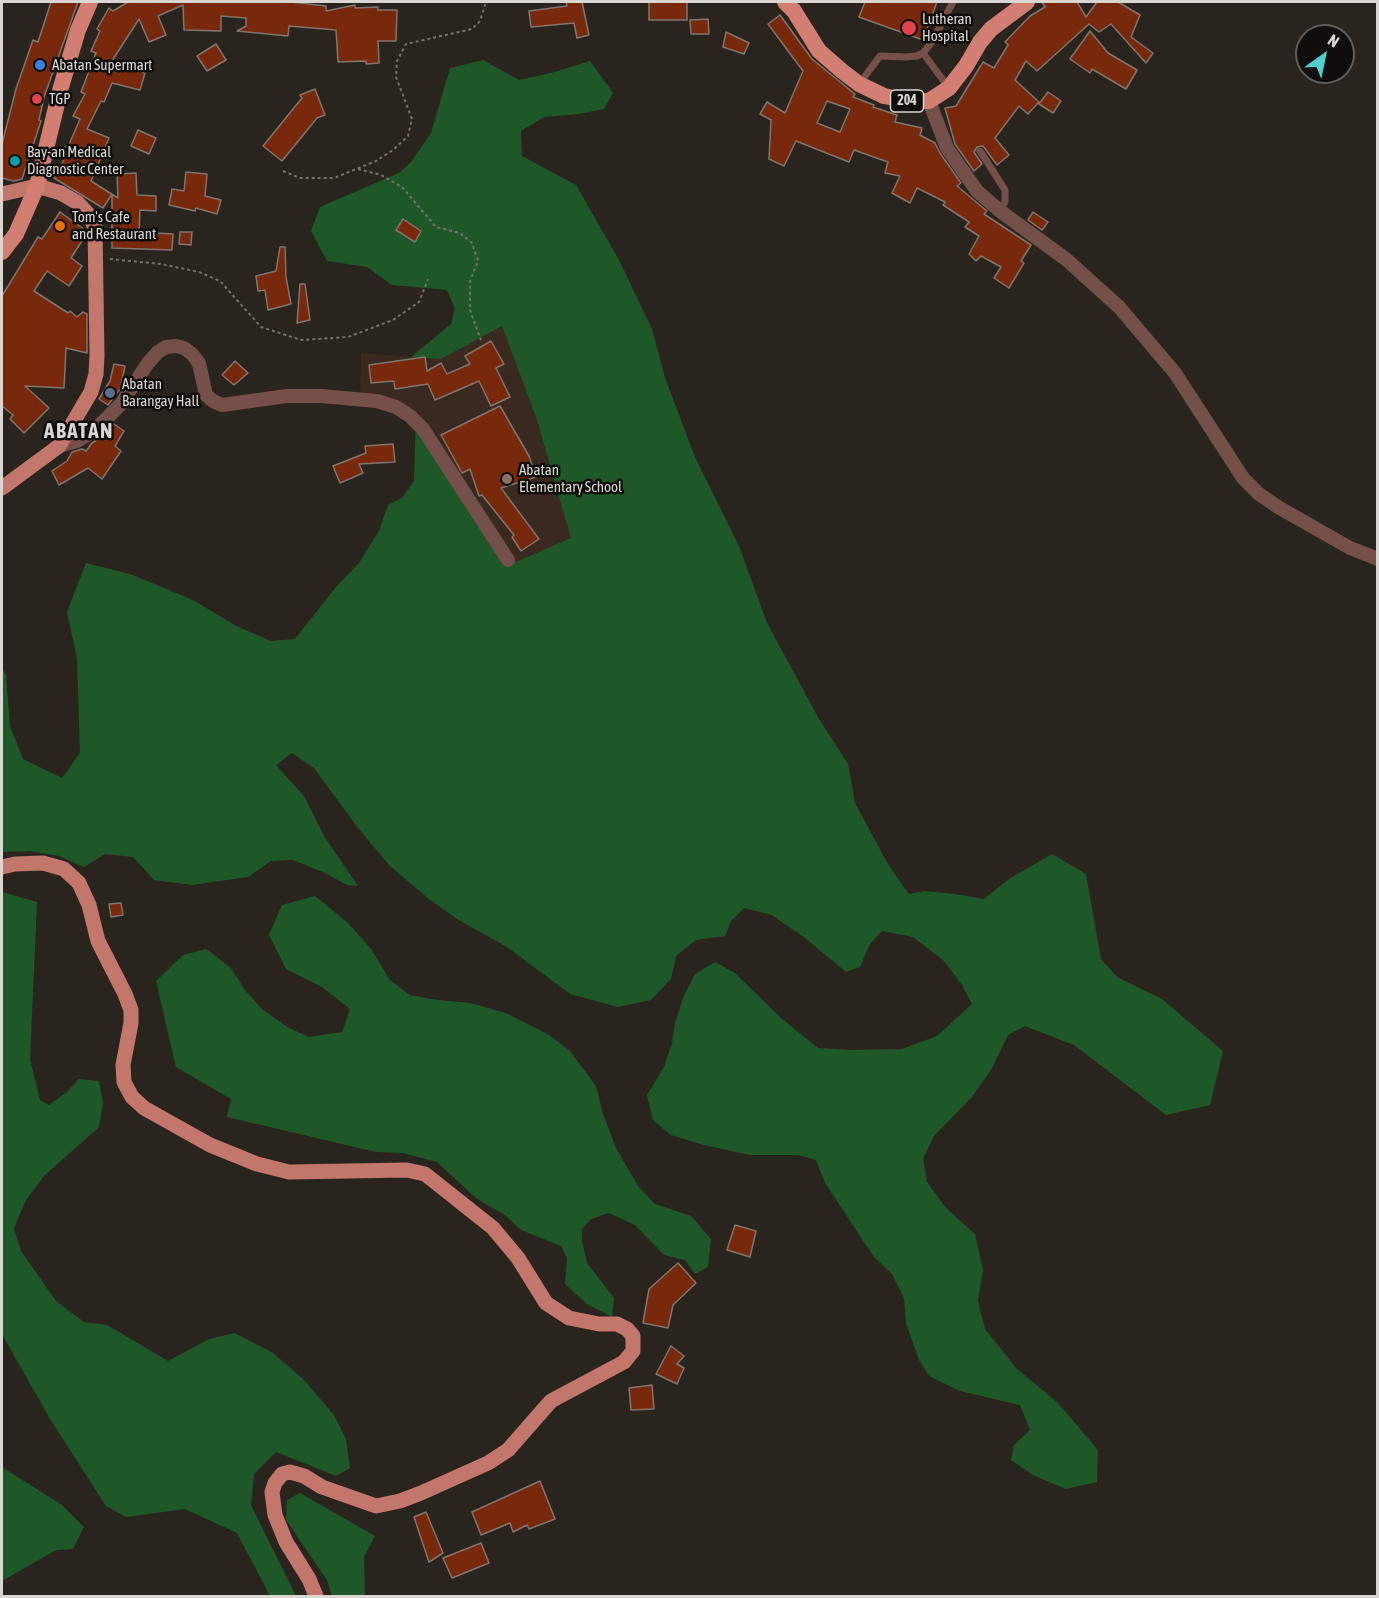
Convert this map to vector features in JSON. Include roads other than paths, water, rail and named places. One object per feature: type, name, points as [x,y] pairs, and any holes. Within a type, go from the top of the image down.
[{"type":"highway","points":[[2,252],[16,234],[37,186],[61,87],[78,30],[90,2]]},
{"type":"highway","name":"204","points":[[785,2],[794,11],[819,51],[859,84],[884,96],[909,101],[929,101],[948,88],[991,29],[1027,2]]},
{"type":"main road","points":[[2,194],[37,186],[61,193],[78,203],[88,214],[95,227],[96,374],[83,408],[59,446],[2,488]]},
{"type":"main road","points":[[2,867],[43,863],[64,869],[79,883],[89,905],[98,941],[131,1010],[131,1023],[123,1065],[124,1082],[132,1098],[144,1108],[210,1144],[257,1164],[289,1172],[407,1170],[425,1174],[493,1228],[518,1258],[546,1303],[569,1318],[599,1324],[617,1324],[627,1329],[633,1336],[633,1351],[624,1362],[551,1401],[508,1450],[488,1463],[421,1493],[400,1501],[376,1506],[322,1487],[304,1476],[290,1472],[282,1474],[272,1492],[275,1515],[286,1542],[309,1579],[316,1596]]},
{"type":"street","points":[[929,101],[947,148],[977,191],[1000,211],[1067,260],[1119,308],[1175,373],[1243,478],[1259,494],[1350,548],[1377,559]]},
{"type":"street","points":[[59,446],[77,441],[94,431],[121,404],[158,352],[166,347],[184,348],[199,363],[206,394],[222,405],[287,396],[321,396],[377,401],[396,407],[410,416],[423,429],[508,560]]},
{"type":"lane","points":[[859,84],[879,56],[906,57],[923,53],[932,42],[953,2]]},
{"type":"lane","points":[[923,53],[948,88]]},
{"type":"lane","points":[[980,151],[1005,190],[1005,202],[1000,211]]},
{"type":"place","name":"Lutheran Hospital","points":[[909,28]]},
{"type":"place","name":"Abatan Supermart","points":[[40,65]]},
{"type":"place","name":"TGP","points":[[37,99]]},
{"type":"place","name":"Bay-an Medical Diagnostic Center","points":[[15,161]]},
{"type":"place","name":"Tom's Cafe and Restaurant","points":[[60,226]]},
{"type":"place","name":"Abatan Barangay Hall","points":[[110,393]]},
{"type":"place","name":"Abatan Elementary School","points":[[507,479]]},
{"type":"district","name":"ABATAN","points":[[79,431]]}]
